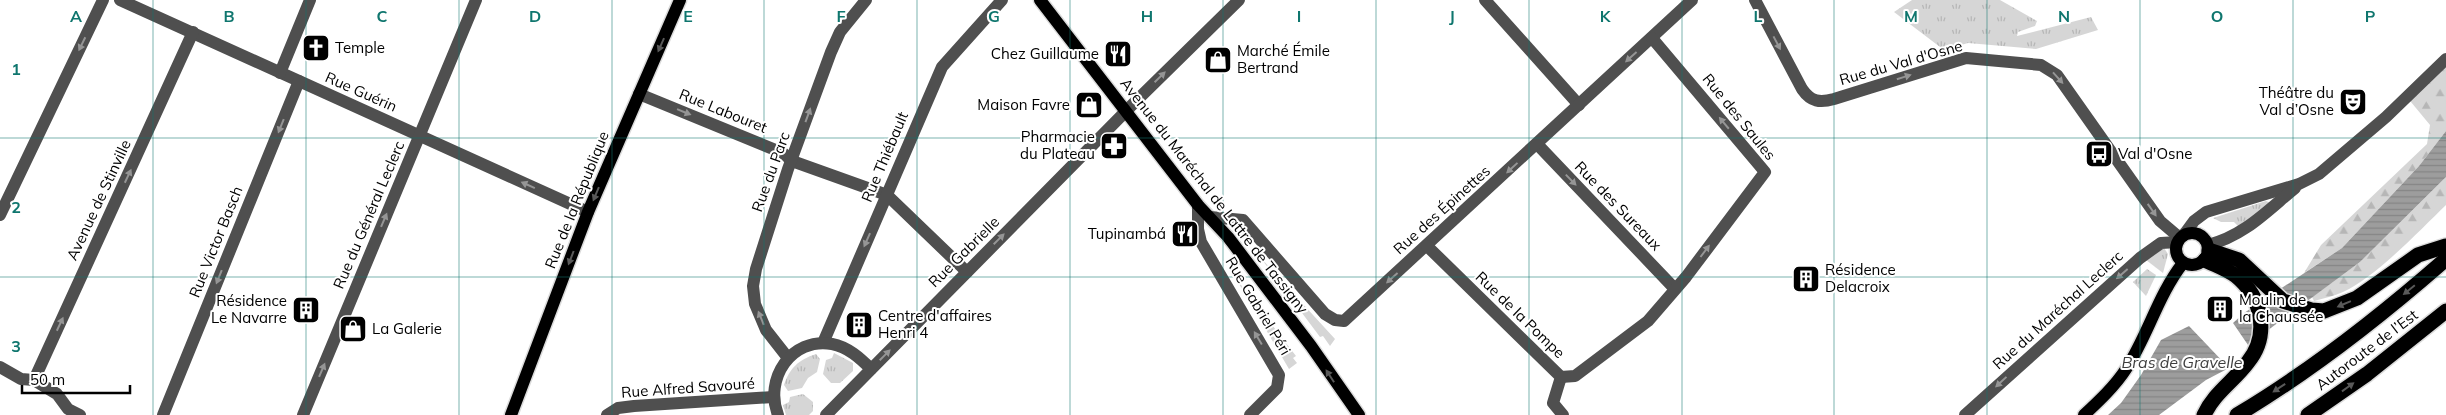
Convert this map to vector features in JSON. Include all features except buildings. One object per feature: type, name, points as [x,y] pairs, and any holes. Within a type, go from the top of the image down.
[{"type":"highway","points":[[2207,252],[2239,260],[2284,301],[2311,310],[2324,310],[2339,307],[2357,298],[2418,255],[2446,246]]},
{"type":"highway","points":[[2204,415],[2210,401],[2253,355],[2260,337],[2261,325],[2257,304],[2244,284],[2207,252]]},
{"type":"highway","name":"Autoroute de l’Est","points":[[2237,415],[2300,374],[2344,342],[2446,259]]},
{"type":"highway","name":"Autoroute de l’Est","points":[[2308,415],[2367,374],[2446,311]]},
{"type":"main road","name":"Rue de la République","points":[[511,415],[588,212],[680,0]]},
{"type":"main road","name":"Avenue du Maréchal de Lattre de Tassigny","points":[[1040,0],[1198,205],[1210,217],[1288,316],[1359,415]]},
{"type":"main road","points":[[2188,233],[2198,234],[2207,252],[2197,265],[2183,263],[2176,251],[2180,239],[2188,233]]},
{"type":"main road","points":[[2084,415],[2126,369],[2168,284],[2183,263]]},
{"type":"street","points":[[0,214],[103,0]]},
{"type":"street","name":"Rue Guérin","points":[[120,0],[588,212]]},
{"type":"street","points":[[280,73],[310,0]]},
{"type":"street","name":"Rue du Général Leclerc","points":[[303,415],[476,0]]},
{"type":"street","name":"Rue du Parc","points":[[788,358],[766,330],[755,304],[753,286],[756,269],[770,221],[840,32],[866,0]]},
{"type":"street","name":"Rue Thiébault","points":[[823,343],[942,67],[1002,0]]},
{"type":"street","name":"Rue Gabrielle","points":[[833,413],[872,369],[1125,111],[1239,0]]},
{"type":"street","points":[[1485,0],[1579,105]]},
{"type":"street","name":"Rue des Épinettes","points":[[1210,217],[1243,220],[1325,314],[1335,320],[1344,321],[1692,0]]},
{"type":"street","name":"Rue du Val d'Osne","points":[[1755,0],[1802,89],[1806,95],[1818,102],[1834,99],[1966,58],[2041,65],[2050,70],[2058,76],[2160,221],[2180,239]]},
{"type":"street","name":"Avenue de Stinville","points":[[34,380],[193,32]]},
{"type":"street","name":"Rue des Saules","points":[[1652,38],[1765,172],[1675,289]]},
{"type":"street","points":[[2180,239],[2202,214],[2299,184],[2319,174],[2335,163],[2386,118],[2446,59]]},
{"type":"street","name":"Rue Victor Basch","points":[[162,415],[299,81]]},
{"type":"street","name":"Rue Labouret","points":[[639,94],[783,153],[792,161],[887,195],[967,272]]},
{"type":"street","name":"Rue des Sureaux","points":[[1537,144],[1675,289]]},
{"type":"street","points":[[2207,252],[2239,234],[2299,184]]},
{"type":"street","name":"Rue Gabriel Péri","points":[[1198,205],[1198,229],[1201,242],[1279,375],[1276,388],[1250,415]]},
{"type":"street","name":"Rue du Maréchal Leclerc","points":[[1965,415],[2140,258],[2161,243],[2180,239]]},
{"type":"street","name":"Rue de la Pompe","points":[[1427,246],[1561,377],[1554,402],[1563,415]]},
{"type":"street","points":[[1561,377],[1575,376],[1648,321],[1675,289]]},
{"type":"street","points":[[778,415],[773,397],[777,374],[788,358],[805,347],[823,343],[842,347],[872,369]]},
{"type":"street","points":[[0,368],[21,379],[34,380],[63,400],[68,408],[80,415]]},
{"type":"street","name":"Rue Alfred Savouré","points":[[607,415],[618,408],[634,406],[773,397]]},
{"type":"green space","points":[[1912,0],[2000,0],[2037,21],[2035,26],[2018,32],[2017,36],[2091,17],[2098,30],[2036,49],[1968,43],[1944,50],[1894,12]]},
{"type":"green space","points":[[2446,60],[2446,131],[2419,166],[2342,248],[2304,273],[2321,245],[2427,144],[2430,125],[2406,96]]},
{"type":"green space","points":[[2446,177],[2446,205],[2411,240],[2356,285],[2340,293],[2314,301],[2312,297],[2360,262]]},
{"type":"green space","points":[[2266,201],[2271,203],[2239,227],[2234,222],[2221,222],[2213,218]]},
{"type":"green space","points":[[2164,248],[2168,254],[2163,273],[2146,260]]},
{"type":"green space","points":[[1260,257],[1335,339],[1330,346],[1323,336],[1320,337]]},
{"type":"green space","points":[[2147,269],[2156,275],[2146,296],[2133,282]]},
{"type":"green space","points":[[1235,277],[1296,356],[1293,358],[1297,363],[1289,369]]},
{"type":"green space","points":[[834,353],[853,363],[853,371],[840,383],[831,383],[823,374],[826,360],[832,358]]},
{"type":"green space","points":[[816,354],[820,359],[817,372],[808,378],[802,388],[788,391],[784,385],[792,369],[804,359]]},
{"type":"green space","points":[[803,394],[813,402],[813,411],[809,415],[786,415],[783,405],[789,402],[790,397]]},
{"type":"water","points":[[2446,131],[2446,177],[2360,262],[2248,345],[2233,323],[2244,313],[2342,248],[2419,166]]},
{"type":"water","name":"Bras de Gravelle","points":[[2189,326],[2229,368],[2206,380],[2159,415],[2108,415],[2121,403],[2141,375],[2161,340]]},
{"type":"place","name":"Temple","points":[[316,48]]},
{"type":"place","name":"Chez Guillaume","points":[[1118,54]]},
{"type":"place","name":"Marché Émile Bertrand","points":[[1218,60]]},
{"type":"place","name":"Théâtre du Val d’Osne","points":[[2353,102]]},
{"type":"place","name":"Maison Favre","points":[[1089,105]]},
{"type":"place","name":"Pharmacie du Plateau","points":[[1114,146]]},
{"type":"place","name":"Val d'Osne","points":[[2099,154]]},
{"type":"place","name":"Tupinambá","points":[[1185,234]]},
{"type":"place","name":"Résidence Delacroix","points":[[1806,279]]},
{"type":"place","name":"Moulin de la Chaussée","points":[[2220,309]]},
{"type":"place","name":"Résidence Le Navarre","points":[[306,310]]},
{"type":"place","name":"Centre d'affaires Henri 4","points":[[859,325]]},
{"type":"place","name":"La Galerie","points":[[353,329]]}]
